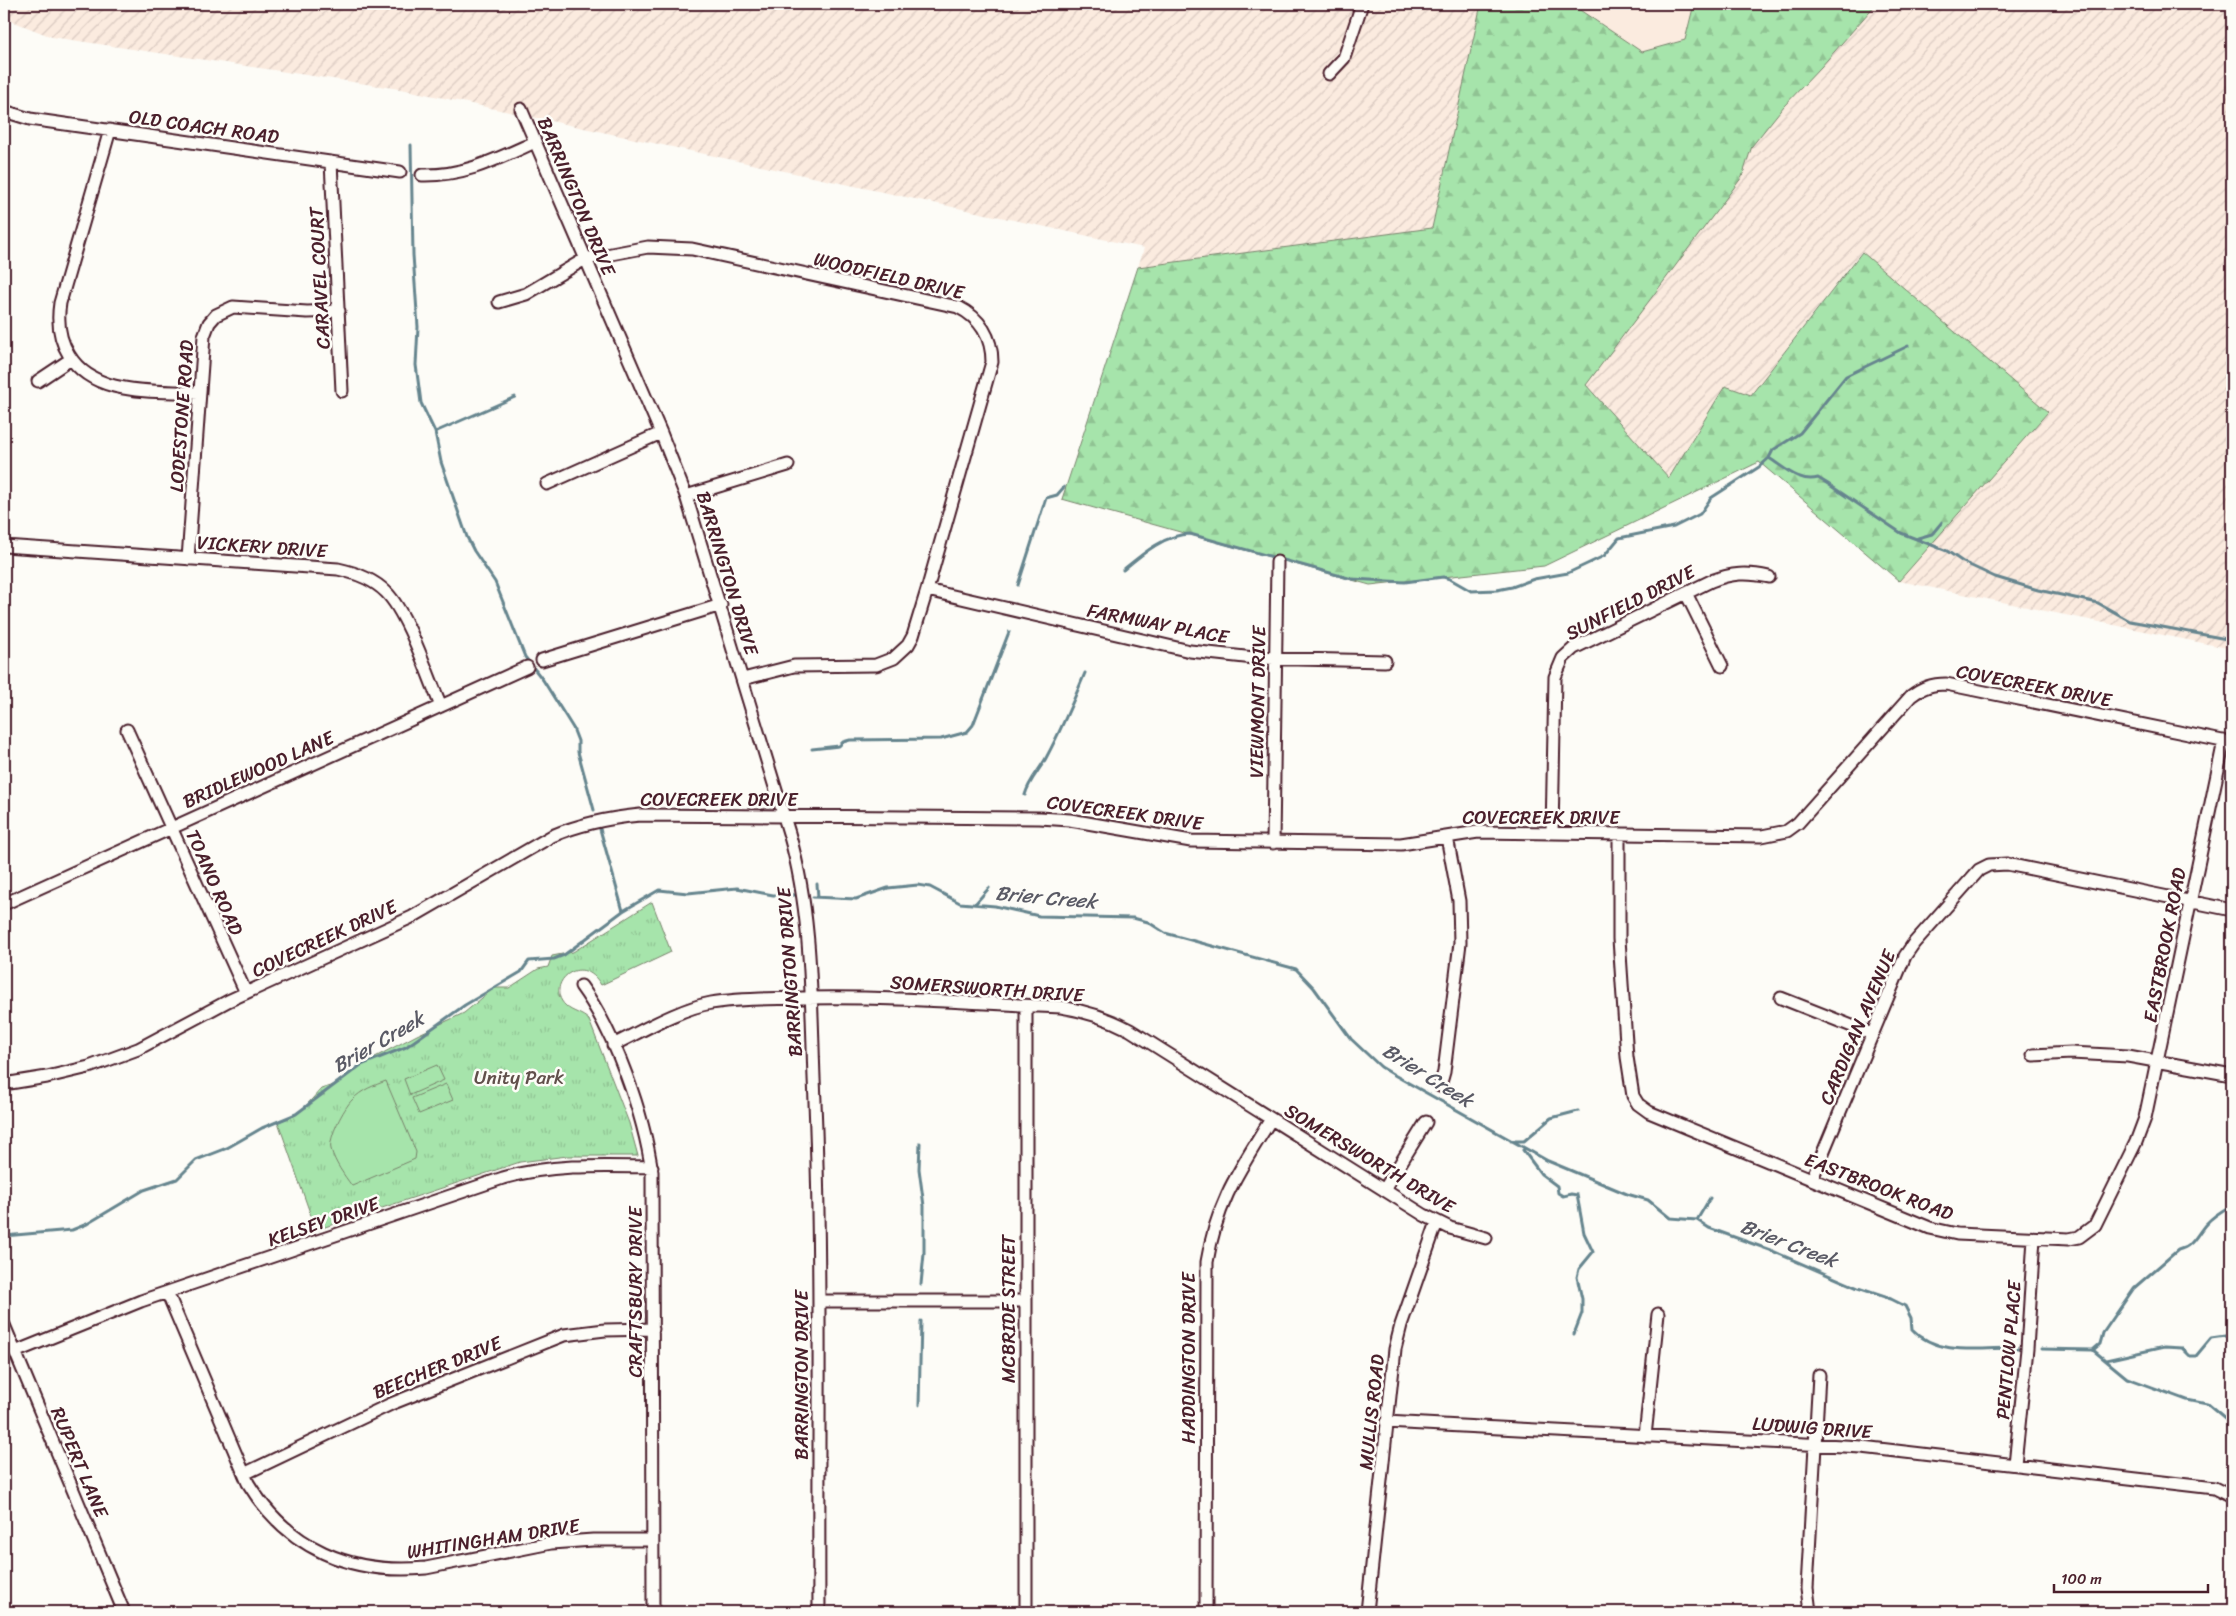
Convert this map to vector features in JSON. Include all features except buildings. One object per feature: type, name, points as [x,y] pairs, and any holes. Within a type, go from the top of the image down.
[{"type":"street","points":[[1329,74],[1344,58],[1362,4]]},
{"type":"street","name":"BARRINGTON DRIVE","points":[[520,109],[661,433],[686,496],[721,605],[784,816],[801,881],[807,929],[818,1158],[819,1612]]},
{"type":"street","name":"OLD COACH ROAD","points":[[4,111],[30,119],[400,172]]},
{"type":"street","points":[[110,130],[60,304],[58,318],[60,334],[71,359],[82,372],[95,380],[116,388],[198,393]]},
{"type":"street","points":[[422,175],[446,175],[464,172],[535,142]]},
{"type":"street","name":"CARAVEL COURT","points":[[331,162],[342,391]]},
{"type":"street","name":"WOODFIELD DRIVE","points":[[499,302],[526,294],[585,258],[648,246],[692,249],[958,307],[971,314],[980,324],[987,335],[991,348],[992,362],[913,636],[900,654],[889,661],[876,665],[794,666],[743,679]]},
{"type":"street","name":"LODESTONE ROAD","points":[[188,559],[198,393],[204,336],[209,323],[224,310],[244,306],[293,312],[339,311]]},
{"type":"street","points":[[38,381],[71,359]]},
{"type":"street","points":[[547,484],[661,433]]},
{"type":"street","points":[[686,496],[788,465]]},
{"type":"street","name":"VICKERY DRIVE","points":[[4,546],[338,569],[366,578],[386,592],[399,611],[441,706]]},
{"type":"street","name":"VIEWMONT DRIVE","points":[[1273,842],[1277,562]]},
{"type":"street","name":"SUNFIELD DRIVE","points":[[1552,833],[1556,676],[1560,662],[1574,648],[1711,581],[1745,572],[1769,577]]},
{"type":"street","name":"FARMWAY PLACE","points":[[927,590],[1190,651],[1219,656],[1385,661]]},
{"type":"street","points":[[1686,593],[1722,666]]},
{"type":"street","points":[[542,660],[721,605]]},
{"type":"street","name":"BRIDLEWOOD LANE","points":[[4,904],[527,667]]},
{"type":"street","name":"COVECREEK DRIVE","points":[[4,1084],[47,1077],[106,1062],[167,1036],[246,993],[412,917],[552,836],[577,826],[617,817],[640,815],[1040,818],[1070,820],[1191,840],[1273,842],[1401,844],[1478,832],[1762,836],[1787,830],[1808,814],[1911,696],[1925,687],[1935,684],[1946,684],[2228,742]]},
{"type":"street","name":"TOANO ROAD","points":[[127,730],[246,993]]},
{"type":"street","name":"EASTBROOK ROAD","points":[[1619,834],[1619,938],[1627,1057],[1633,1096],[1638,1104],[1649,1112],[1930,1228],[1947,1232],[2069,1239],[2079,1237],[2095,1225],[2142,1126],[2158,1062],[2191,902],[2228,742]]},
{"type":"street","points":[[1440,1086],[1444,1072],[1461,922],[1447,836]]},
{"type":"street","name":"CARDIGAN AVENUE","points":[[1812,1179],[1901,963],[1909,949],[1974,874],[1989,865],[2006,864],[2232,910]]},
{"type":"street","name":"CRAFTSBURY DRIVE","points":[[581,986],[595,1005],[613,1045],[640,1118],[652,1167],[653,1612]]},
{"type":"street","name":"SOMERSWORTH DRIVE","points":[[613,1045],[694,1008],[711,1003],[811,998],[928,1000],[1080,1010],[1120,1025],[1437,1222],[1462,1232],[1486,1238]]},
{"type":"street","points":[[1781,998],[1872,1034]]},
{"type":"street","name":"MCBRIDE STREET","points":[[1026,1006],[1026,1612]]},
{"type":"street","points":[[2033,1055],[2109,1054],[2232,1076]]},
{"type":"street","name":"HADDINGTON DRIVE","points":[[1206,1612],[1207,1262],[1211,1236],[1224,1198],[1271,1119]]},
{"type":"street","points":[[1384,1190],[1426,1122]]},
{"type":"street","name":"KELSEY DRIVE","points":[[15,1352],[167,1292],[523,1172],[568,1166],[652,1167]]},
{"type":"street","name":"MULLIS ROAD","points":[[1367,1612],[1392,1366],[1397,1341],[1437,1222]]},
{"type":"street","name":"PENTLOW PLACE","points":[[2016,1464],[2029,1332],[2034,1238]]},
{"type":"street","name":"WHITINGHAM DRIVE","points":[[167,1292],[244,1474],[254,1492],[266,1508],[291,1533],[333,1558],[354,1565],[394,1570],[426,1568],[551,1543],[593,1540],[652,1540]]},
{"type":"street","points":[[818,1301],[1026,1300]]},
{"type":"street","points":[[1644,1436],[1658,1314]]},
{"type":"street","name":"RUPERT LANE","points":[[4,1325],[124,1612]]},
{"type":"street","name":"BEECHER DRIVE","points":[[244,1474],[391,1404],[564,1335],[605,1330],[653,1329]]},
{"type":"street","points":[[1810,1612],[1807,1588],[1818,1375]]},
{"type":"street","name":"LUDWIG DRIVE","points":[[1386,1422],[1862,1447],[2214,1488],[2232,1496]]},
{"type":"shaded area","points":[[4,4],[1481,4],[1432,228],[1138,267],[1144,248],[406,90],[52,37],[4,18]]},
{"type":"shaded area","points":[[1571,4],[1694,4],[1685,40],[1642,52]]},
{"type":"shaded area","points":[[1876,4],[2232,4],[2232,649],[1899,581],[2048,412],[1861,252],[1751,395],[1725,386],[1669,478],[1586,385],[1742,177],[1752,146],[1784,106]]},
{"type":"green space","points":[[1481,4],[1571,4],[1642,52],[1685,40],[1694,4],[1876,4],[1784,106],[1752,146],[1742,177],[1586,385],[1669,478],[1725,386],[1751,395],[1862,252],[2048,412],[1899,581],[1759,462],[1544,566],[1370,585],[1062,499],[1138,267],[1432,228]]},
{"type":"green space","name":"Unity Park","points":[[652,902],[671,952],[601,985],[593,975],[584,971],[575,971],[567,974],[559,989],[560,998],[566,1006],[589,1020],[629,1123],[638,1156],[567,1156],[520,1162],[316,1230],[278,1122],[294,1116],[321,1089],[333,1085],[360,1065],[464,1013],[494,988],[509,988],[538,969],[548,967],[552,956],[573,952]]},
{"type":"green space","points":[[437,1065],[444,1080],[410,1095],[404,1079]]},
{"type":"green space","points":[[386,1081],[416,1152],[415,1159],[352,1186],[340,1169],[331,1149],[334,1131],[341,1116],[356,1096]]},
{"type":"green space","points":[[446,1084],[453,1100],[419,1114],[412,1098]]},
{"type":"waterway","points":[[411,145],[413,255],[418,327],[416,365],[421,403],[435,432],[441,462],[467,537],[495,582],[525,657],[543,680],[573,728],[578,741],[578,752],[594,810]]},
{"type":"waterway","points":[[1123,570],[1163,541],[1190,534],[1352,579],[1405,582],[1443,577],[1471,591],[1497,590],[1534,579],[1568,573],[1604,556],[1619,538],[1674,527],[1700,514],[1711,498],[1759,467],[1769,458],[1773,450],[1800,433],[1846,376],[1908,346]]},
{"type":"waterway","points":[[435,432],[515,397]]},
{"type":"waterway","points":[[1769,458],[1798,477],[1818,478],[1901,533],[1947,551],[1963,562],[1995,577],[2038,590],[2098,603],[2130,621],[2232,640]]},
{"type":"waterway","points":[[1018,585],[1046,498],[1057,495],[1064,487]]},
{"type":"waterway","points":[[1918,538],[1932,534],[1942,522]]},
{"type":"waterway","points":[[812,749],[839,746],[843,742],[850,740],[941,739],[967,732],[973,725],[1009,632]]},
{"type":"waterway","points":[[1025,795],[1057,737],[1085,673]]},
{"type":"waterway","points":[[600,829],[623,911]]},
{"type":"waterway","points":[[817,884],[818,897]]},
{"type":"waterway","name":"Brier Creek","points":[[813,897],[856,899],[888,888],[918,885],[930,887],[960,903],[995,906],[1039,916],[1133,918],[1148,922],[1165,933],[1296,969],[1314,988],[1351,1039],[1381,1067],[1548,1161],[1627,1194],[1648,1200],[1670,1218],[1697,1220],[1709,1228],[1770,1250],[1858,1288],[1891,1299],[1905,1306],[1911,1318],[1912,1329],[1923,1338],[1935,1344],[1963,1349],[2019,1348]]},
{"type":"waterway","name":"Brier Creek","points":[[4,1236],[72,1230],[87,1224],[144,1190],[177,1179],[196,1160],[227,1148],[262,1128],[296,1114],[361,1065],[406,1047],[465,1005],[521,972],[529,961],[554,959],[564,955],[623,911],[659,890],[688,893],[737,888],[773,895],[795,895]]},
{"type":"waterway","points":[[975,904],[989,888]]},
{"type":"waterway","points":[[1511,1141],[1524,1141],[1551,1118],[1578,1111]]},
{"type":"waterway","points":[[920,1143],[919,1169],[924,1206],[924,1254],[921,1284]]},
{"type":"waterway","points":[[1523,1150],[1541,1174],[1557,1186],[1558,1193],[1563,1196],[1577,1195],[1584,1233],[1593,1252],[1579,1269],[1577,1277],[1582,1299],[1582,1313],[1574,1334]]},
{"type":"waterway","points":[[1697,1220],[1710,1198]]},
{"type":"waterway","points":[[2093,1350],[2100,1344],[2103,1333],[2134,1288],[2178,1250],[2188,1246],[2212,1218],[2232,1205]]},
{"type":"waterway","points":[[919,1405],[921,1321]]},
{"type":"waterway","points":[[2106,1360],[2164,1347],[2182,1348],[2190,1356],[2196,1356],[2211,1338],[2232,1335]]},
{"type":"waterway","name":"Brier Creek","points":[[2041,1349],[2093,1350],[2127,1378],[2187,1400],[2207,1404],[2232,1425]]}]
